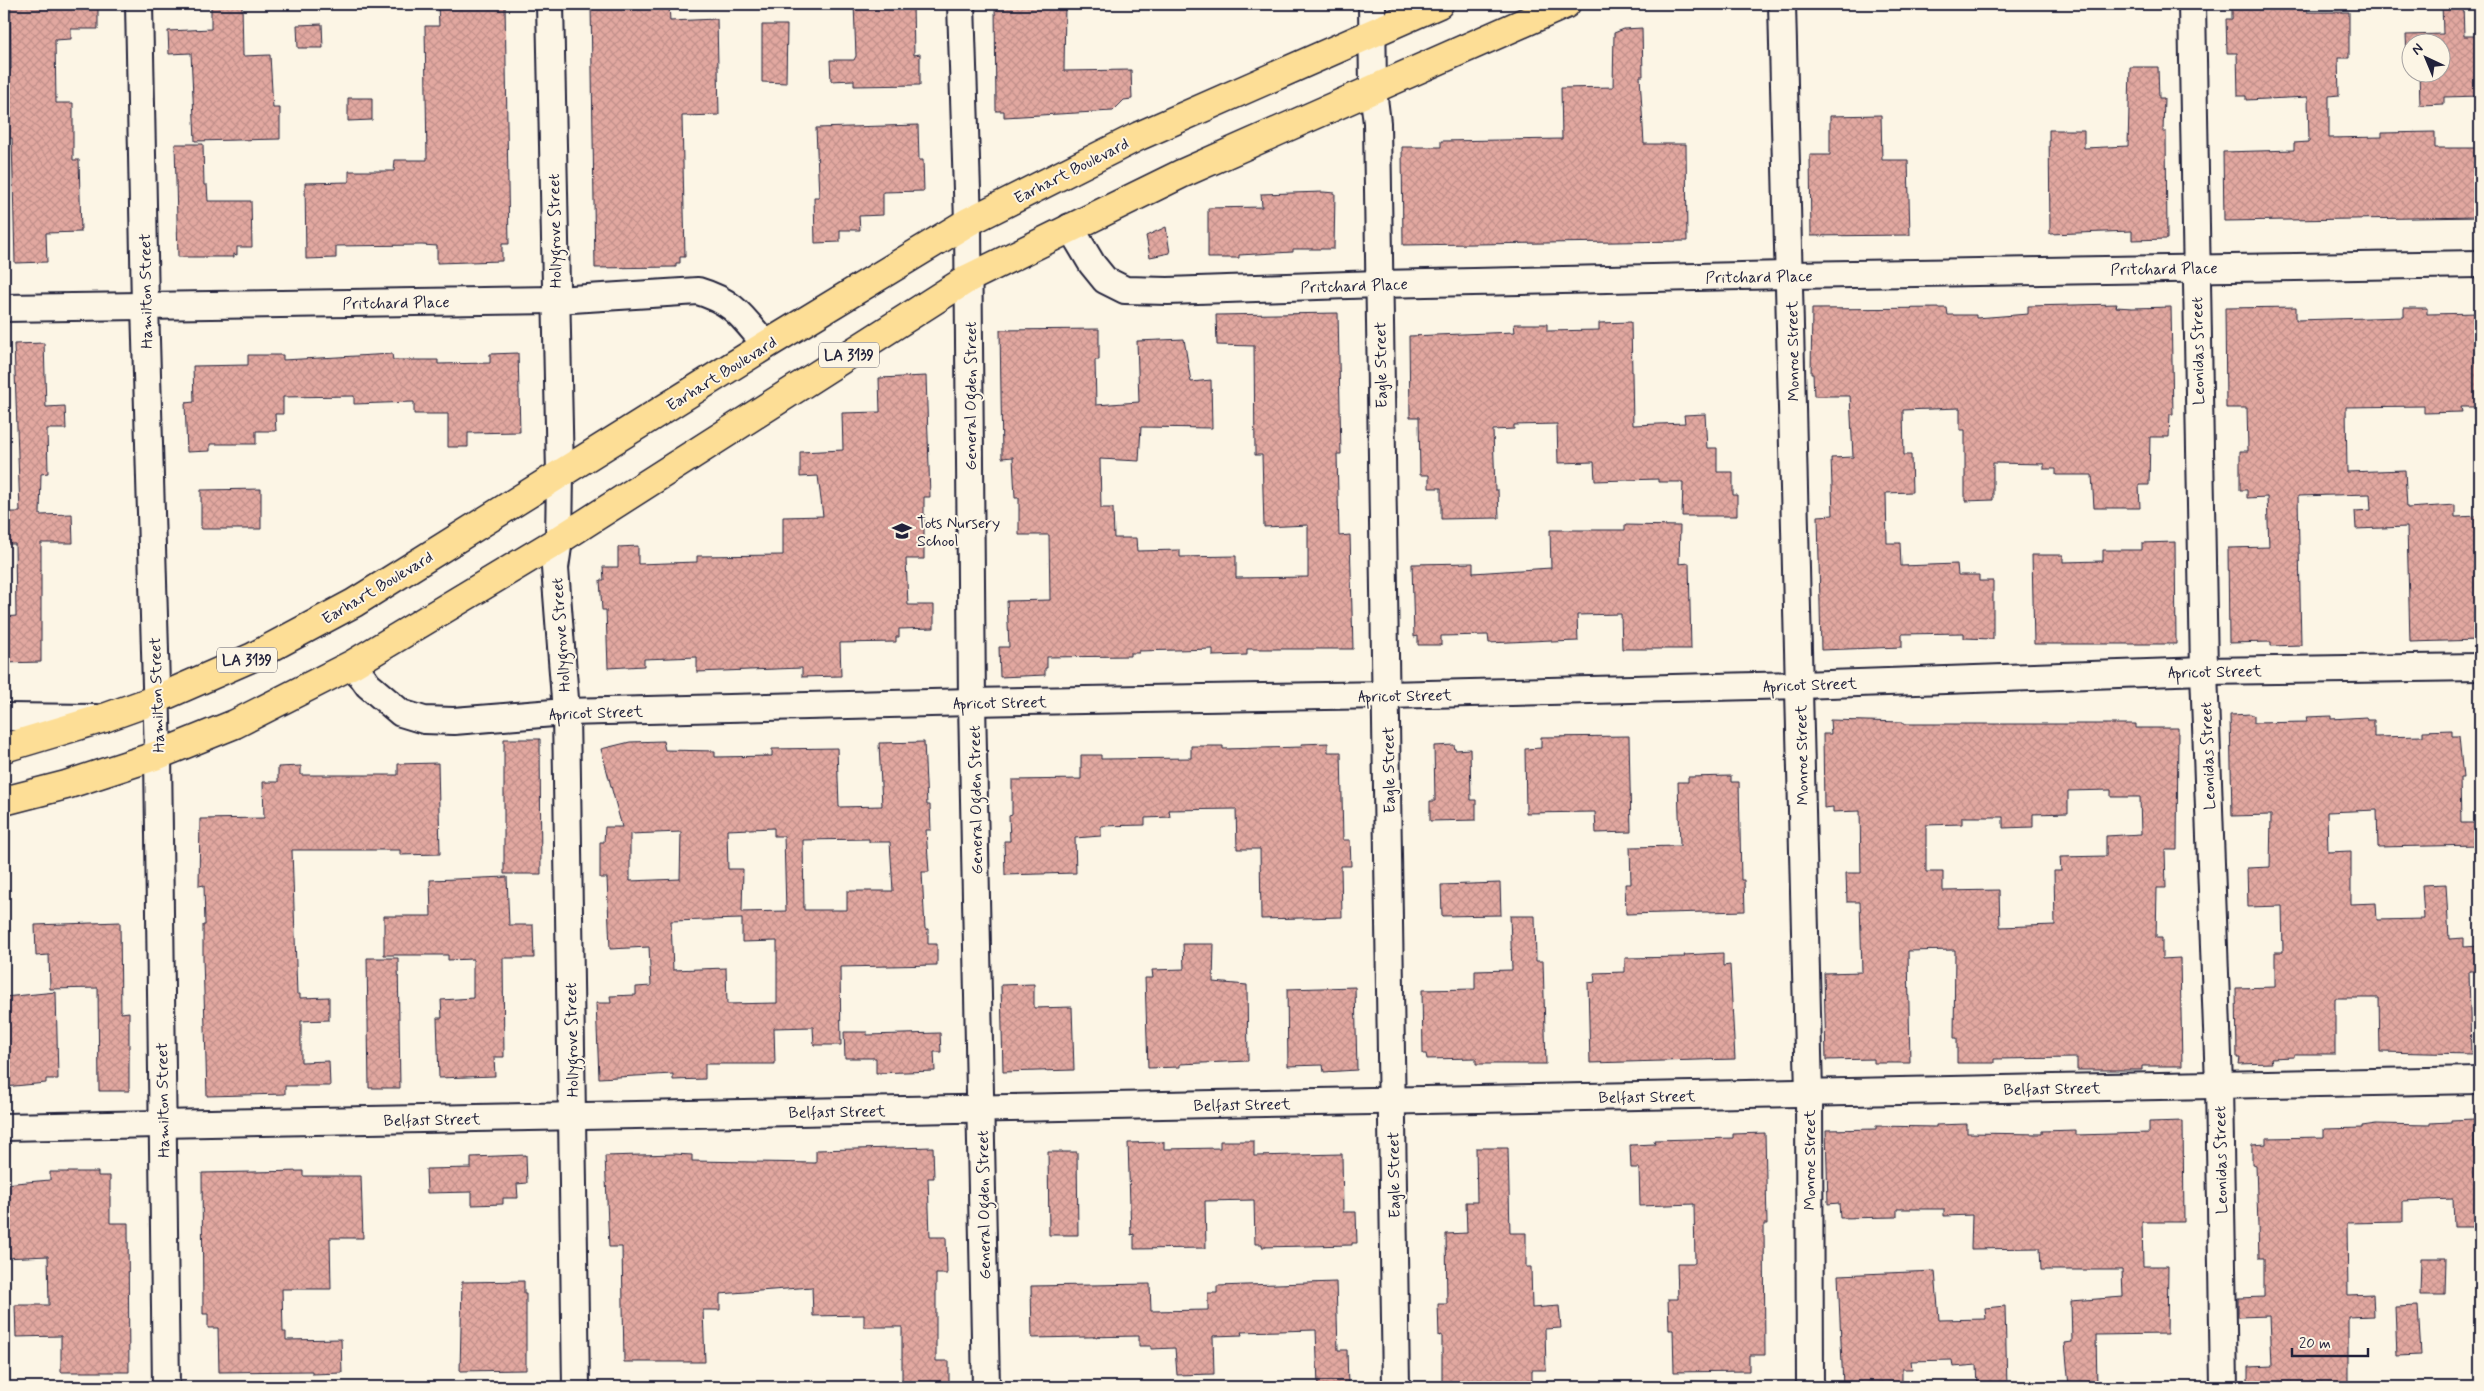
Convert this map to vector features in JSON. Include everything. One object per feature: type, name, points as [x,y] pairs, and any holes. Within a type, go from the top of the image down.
[{"type":"main road","name":"Earhart Boulevard","points":[[104,718],[157,699],[252,657],[354,603],[766,345],[968,222],[1139,136],[1439,4]]},
{"type":"main road","name":"LA 3139","points":[[4,801],[66,785],[158,755],[235,724],[353,664],[559,540],[969,278],[1181,174],[1566,4]]},
{"type":"main road","name":"LA 3139","points":[[4,748],[104,718]]},
{"type":"street","name":"Hamilton Street","points":[[139,4],[145,305],[157,699],[166,1387]]},
{"type":"street","name":"Hollygrove Street","points":[[550,4],[560,474],[559,540],[555,568],[566,712],[576,1387]]},
{"type":"street","name":"General Ogden Street","points":[[961,4],[968,222],[972,702],[982,1109],[986,1387]]},
{"type":"street","name":"Eagle Street","points":[[1372,4],[1373,90],[1377,123],[1378,284],[1387,695],[1396,1387]]},
{"type":"street","name":"Monroe Street","points":[[1782,4],[1791,275],[1809,1093],[1810,1387]]},
{"type":"street","name":"Leonidas Street","points":[[2192,4],[2204,670],[2219,1084],[2224,1387]]},
{"type":"street","name":"Pritchard Place","points":[[1070,227],[1092,264],[1105,280],[1126,290],[1168,291],[1378,284],[1791,275],[2480,264]]},
{"type":"street","name":"Pritchard Place","points":[[4,308],[556,300],[698,292],[720,298],[738,312],[766,345]]},
{"type":"street","name":"Apricot Street","points":[[353,664],[384,700],[401,713],[424,720],[454,721],[566,712],[1800,685],[2204,670],[2480,667]]},
{"type":"street","name":"Earhart Boulevard","points":[[4,717],[104,718]]},
{"type":"street","name":"Belfast Street","points":[[4,1127],[2480,1080]]},
{"type":"building","points":[[10,4],[98,4],[98,29],[71,29],[71,39],[55,40],[56,103],[73,103],[73,160],[79,160],[81,232],[46,233],[47,262],[15,263],[12,138],[4,138],[4,69],[11,69]]},
{"type":"building","points":[[211,4],[242,4],[243,56],[270,55],[273,108],[280,108],[280,139],[195,141],[191,53],[169,54],[168,31],[211,29]]},
{"type":"building","points":[[438,4],[505,4],[509,244],[502,244],[502,261],[437,263],[437,246],[422,245],[336,246],[336,258],[306,259],[305,183],[349,182],[349,171],[394,171],[395,160],[427,160],[425,26],[439,26]]},
{"type":"building","points":[[591,4],[669,4],[670,21],[717,19],[719,115],[682,116],[685,257],[680,257],[680,263],[676,263],[676,267],[595,268]]},
{"type":"building","points":[[913,4],[914,55],[920,54],[920,85],[854,86],[854,80],[831,81],[830,60],[854,60],[856,56],[854,5]]},
{"type":"building","points":[[995,4],[1065,4],[1064,71],[1131,70],[1132,99],[1124,100],[1113,111],[1004,117],[1004,111],[996,111]]},
{"type":"building","points":[[2232,4],[2307,4],[2307,12],[2349,12],[2349,58],[2338,58],[2339,95],[2329,96],[2329,138],[2382,137],[2382,133],[2435,132],[2435,148],[2480,148],[2480,217],[2224,221],[2223,152],[2294,150],[2294,143],[2309,142],[2308,97],[2246,100],[2246,96],[2238,96],[2237,53],[2227,53],[2226,19],[2232,19]]},
{"type":"building","points":[[2442,4],[2463,4],[2464,36],[2480,36],[2480,96],[2444,97],[2444,104],[2420,105],[2419,82],[2452,82],[2452,32],[2443,32]]},
{"type":"building","points":[[322,24],[323,48],[298,48],[297,25]]},
{"type":"building","points":[[762,25],[787,25],[786,83],[762,82]]},
{"type":"building","points":[[1642,28],[1643,76],[1640,76],[1644,144],[1686,144],[1687,241],[1403,245],[1402,147],[1441,147],[1441,141],[1562,139],[1561,88],[1613,87],[1614,33],[1624,29]]},
{"type":"building","points":[[2130,67],[2158,67],[2159,98],[2164,98],[2163,132],[2166,132],[2167,239],[2132,240],[2132,231],[2050,234],[2049,130],[2084,130],[2084,148],[2128,146]]},
{"type":"building","points":[[348,98],[372,98],[372,120],[348,121]]},
{"type":"building","points":[[1881,115],[1882,160],[1908,160],[1910,235],[1811,236],[1810,155],[1830,155],[1830,116]]},
{"type":"building","points":[[918,125],[919,160],[923,160],[924,191],[883,192],[883,215],[859,216],[860,230],[840,230],[840,242],[815,243],[814,197],[819,197],[816,128]]},
{"type":"building","points":[[175,144],[203,144],[204,185],[207,185],[208,201],[251,201],[252,247],[237,247],[237,255],[234,254],[234,257],[178,257]]},
{"type":"building","points":[[1335,193],[1334,249],[1293,249],[1293,252],[1239,255],[1239,258],[1208,258],[1208,208],[1262,207],[1261,194]]},
{"type":"building","points":[[1166,227],[1170,253],[1150,257],[1146,236]]},
{"type":"building","points":[[2117,304],[2116,307],[2171,307],[2173,414],[2170,414],[2169,437],[2150,437],[2149,485],[2139,485],[2140,508],[2094,508],[2092,475],[2056,475],[2056,469],[2044,469],[2044,464],[1993,463],[1993,500],[1965,501],[1965,430],[1960,430],[1960,408],[1903,410],[1904,455],[1911,455],[1912,492],[1886,493],[1887,543],[1900,543],[1901,566],[1957,564],[1958,575],[1979,575],[1979,581],[1993,581],[1993,639],[1964,638],[1964,633],[1902,634],[1902,647],[1821,650],[1818,516],[1833,515],[1831,458],[1853,457],[1850,396],[1814,396],[1813,374],[1811,374],[1812,309],[1947,308],[1948,315],[1976,315],[1976,318],[2028,314],[2028,306]]},
{"type":"building","points":[[2296,307],[2296,320],[2404,317],[2404,308],[2427,308],[2427,314],[2480,313],[2480,407],[2461,407],[2462,412],[2424,413],[2424,406],[2346,407],[2347,472],[2405,470],[2407,508],[2455,505],[2455,517],[2480,516],[2480,640],[2410,642],[2407,527],[2356,529],[2355,511],[2371,510],[2370,494],[2298,496],[2301,645],[2271,646],[2271,642],[2229,643],[2228,548],[2269,547],[2267,497],[2247,498],[2247,490],[2240,490],[2240,451],[2248,451],[2247,408],[2226,408],[2225,308]]},
{"type":"building","points":[[1338,313],[1341,454],[1337,454],[1339,536],[1350,535],[1353,649],[1247,649],[1247,655],[1213,656],[1213,649],[1139,651],[1139,653],[1130,653],[1130,656],[1047,657],[1045,675],[1000,677],[999,647],[1009,647],[1007,601],[1050,600],[1049,535],[1019,535],[1019,498],[1015,498],[1013,457],[1002,458],[1000,330],[1099,329],[1099,360],[1095,360],[1096,405],[1139,402],[1137,341],[1184,339],[1191,382],[1211,380],[1212,428],[1141,427],[1139,461],[1100,459],[1101,508],[1113,508],[1114,538],[1136,538],[1137,551],[1180,550],[1180,557],[1236,556],[1236,578],[1308,577],[1308,525],[1264,527],[1262,455],[1255,455],[1254,346],[1217,345],[1216,315]]},
{"type":"building","points":[[1631,322],[1633,425],[1685,423],[1684,415],[1705,414],[1707,448],[1717,448],[1717,472],[1733,472],[1733,495],[1737,495],[1737,516],[1682,516],[1683,482],[1658,482],[1658,479],[1595,481],[1594,462],[1558,463],[1557,424],[1514,425],[1514,429],[1493,430],[1495,490],[1498,490],[1499,518],[1441,519],[1441,488],[1429,488],[1429,475],[1420,475],[1419,417],[1410,417],[1409,336],[1515,332],[1514,324],[1547,324],[1547,331],[1599,330],[1599,323]]},
{"type":"building","points":[[44,343],[46,407],[65,406],[66,429],[47,429],[48,473],[41,474],[40,515],[72,514],[73,543],[41,543],[41,662],[4,663],[4,617],[16,616],[15,544],[4,544],[4,512],[20,512],[14,344]]},
{"type":"building","points":[[518,353],[520,432],[468,433],[468,447],[448,447],[448,414],[414,414],[414,402],[354,404],[354,396],[283,397],[283,414],[275,414],[276,431],[256,431],[256,444],[210,444],[210,451],[187,452],[185,403],[194,402],[193,366],[248,365],[248,355],[283,355],[283,360],[392,354],[393,360],[438,360],[438,364],[490,363],[490,354]]},
{"type":"building","points":[[926,376],[930,497],[924,497],[924,559],[906,559],[908,605],[934,605],[934,628],[899,629],[899,637],[896,637],[896,642],[840,643],[841,676],[802,677],[802,668],[697,672],[697,657],[644,659],[644,666],[608,668],[606,610],[602,610],[600,580],[604,580],[603,567],[618,567],[618,547],[638,546],[638,564],[697,562],[697,556],[783,555],[783,517],[823,516],[818,476],[800,477],[800,452],[843,450],[842,413],[880,412],[879,378]]},
{"type":"building","points":[[261,489],[261,529],[201,529],[201,490]]},
{"type":"building","points":[[1625,525],[1680,526],[1679,564],[1689,563],[1691,649],[1622,649],[1621,614],[1577,615],[1578,641],[1552,642],[1552,640],[1489,643],[1488,635],[1441,636],[1441,645],[1418,645],[1418,636],[1414,637],[1412,564],[1473,563],[1473,573],[1551,568],[1550,530],[1625,530]]},
{"type":"building","points":[[2175,542],[2176,644],[2034,644],[2032,555],[2063,555],[2063,562],[2103,561],[2103,550],[2142,550],[2142,543]]},
{"type":"building","points":[[2251,714],[2254,716],[2254,723],[2307,722],[2306,717],[2331,716],[2331,719],[2366,717],[2367,720],[2374,720],[2374,737],[2423,736],[2423,731],[2452,730],[2452,736],[2459,736],[2463,778],[2460,778],[2461,823],[2480,823],[2480,845],[2378,847],[2377,810],[2327,812],[2328,852],[2351,851],[2351,904],[2376,903],[2377,920],[2424,919],[2422,885],[2446,884],[2449,939],[2464,938],[2464,947],[2480,946],[2480,971],[2469,971],[2471,1054],[2380,1052],[2379,998],[2335,998],[2335,1054],[2294,1054],[2294,1057],[2271,1058],[2272,1063],[2239,1064],[2240,1058],[2237,1058],[2236,988],[2275,987],[2275,952],[2283,952],[2282,906],[2248,907],[2247,868],[2270,867],[2271,815],[2232,816],[2230,715]]},
{"type":"building","points":[[1830,720],[1903,722],[1903,724],[2136,724],[2136,728],[2178,728],[2177,850],[2165,850],[2166,888],[2157,888],[2156,938],[2162,938],[2162,959],[2180,958],[2182,1066],[2142,1066],[2142,1070],[2077,1070],[2077,1058],[1994,1059],[1994,1063],[1957,1063],[1957,1038],[1954,1038],[1955,950],[1908,951],[1910,1063],[1874,1063],[1874,1059],[1826,1060],[1824,973],[1862,972],[1860,902],[1847,902],[1846,873],[1861,873],[1860,811],[1833,812],[1833,807],[1824,808],[1823,734],[1831,734]],"holes":[[[2111,790],[2111,797],[2140,797],[2141,834],[2106,836],[2106,856],[2060,857],[2061,871],[2054,871],[2055,925],[2000,927],[1999,890],[1943,891],[1943,872],[1926,872],[1926,825],[1962,824],[1962,817],[2003,817],[2003,828],[2033,827],[2033,814],[2068,813],[2068,791]]]},
{"type":"building","points":[[1629,736],[1631,832],[1596,833],[1595,812],[1526,813],[1525,749],[1541,748],[1541,737]]},
{"type":"building","points":[[504,739],[540,739],[541,874],[504,874]]},
{"type":"building","points":[[663,741],[665,750],[715,751],[715,757],[772,756],[772,749],[837,748],[839,807],[882,806],[879,743],[924,742],[927,805],[930,805],[931,830],[926,830],[929,872],[922,872],[925,929],[928,929],[928,944],[937,944],[937,965],[840,967],[841,1045],[814,1045],[813,1027],[774,1028],[775,1064],[705,1064],[705,1079],[673,1080],[673,1074],[599,1078],[596,1003],[611,1003],[610,996],[636,995],[636,987],[651,986],[649,947],[610,949],[607,878],[600,878],[600,842],[604,842],[605,827],[622,827],[601,749],[630,742]],"holes":[[[774,828],[774,836],[784,836],[786,911],[742,912],[743,869],[728,869],[727,830]],[[681,832],[680,879],[630,881],[630,834]],[[869,839],[869,842],[890,842],[893,891],[847,891],[847,910],[804,910],[803,840]],[[742,919],[742,942],[777,941],[777,1003],[727,1004],[726,968],[673,970],[671,921]]]},
{"type":"building","points":[[1328,743],[1328,752],[1341,752],[1343,840],[1350,840],[1351,866],[1341,866],[1342,917],[1261,919],[1260,849],[1237,849],[1236,809],[1169,810],[1170,817],[1145,818],[1145,825],[1101,826],[1101,836],[1075,838],[1076,873],[1005,875],[1004,841],[1010,841],[1009,816],[1012,815],[1012,780],[1081,779],[1081,755],[1101,755],[1101,759],[1191,758],[1191,746],[1223,746],[1223,749],[1302,747],[1301,744]]},
{"type":"building","points":[[1454,745],[1455,750],[1470,749],[1471,800],[1476,800],[1476,820],[1430,821],[1430,801],[1435,801],[1434,746]]},
{"type":"building","points":[[438,763],[440,854],[400,855],[400,850],[292,850],[297,994],[300,994],[300,998],[329,997],[329,1020],[301,1021],[301,1062],[329,1061],[330,1086],[285,1086],[285,1094],[207,1096],[203,958],[203,925],[205,925],[204,885],[199,886],[200,819],[264,818],[263,782],[278,782],[278,767],[301,766],[301,775],[398,775],[398,764]]},
{"type":"building","points":[[1731,776],[1731,782],[1739,782],[1741,880],[1744,880],[1745,911],[1626,914],[1625,884],[1631,884],[1630,847],[1680,846],[1678,782],[1688,782],[1688,777]]},
{"type":"building","points":[[507,877],[509,925],[533,925],[534,958],[503,958],[504,1057],[494,1057],[495,1076],[439,1078],[437,1018],[442,1018],[441,1000],[473,998],[473,959],[448,960],[448,955],[384,955],[384,916],[431,916],[430,880]]},
{"type":"building","points":[[1500,883],[1501,915],[1442,916],[1441,885]]},
{"type":"building","points":[[1510,916],[1535,916],[1536,961],[1543,961],[1546,1064],[1476,1064],[1476,1058],[1427,1059],[1426,1054],[1423,1054],[1422,990],[1475,989],[1475,971],[1512,970]]},
{"type":"building","points":[[120,922],[121,1013],[129,1012],[129,1091],[99,1091],[98,988],[50,989],[49,955],[36,956],[35,925]]},
{"type":"building","points":[[1183,944],[1214,944],[1213,982],[1247,985],[1248,1061],[1180,1064],[1180,1067],[1148,1068],[1145,978],[1153,978],[1152,970],[1184,969]]},
{"type":"building","points":[[1723,953],[1723,966],[1730,965],[1735,1059],[1590,1063],[1588,983],[1595,982],[1594,973],[1625,972],[1625,958],[1685,957],[1684,955]]},
{"type":"building","points":[[367,958],[398,958],[400,1088],[369,1088]]},
{"type":"building","points":[[1034,984],[1034,1008],[1072,1007],[1074,1070],[1003,1072],[1001,985]]},
{"type":"building","points":[[1355,987],[1357,1070],[1324,1072],[1323,1065],[1288,1066],[1287,989]]},
{"type":"building","points":[[56,992],[58,1079],[46,1079],[46,1083],[4,1087],[4,997]]},
{"type":"building","points":[[844,1032],[867,1032],[867,1035],[940,1033],[941,1052],[934,1052],[935,1071],[876,1073],[876,1058],[845,1058]]},
{"type":"building","points":[[2474,1119],[2477,1227],[2454,1227],[2453,1199],[2403,1201],[2403,1222],[2347,1223],[2348,1295],[2373,1294],[2374,1316],[2348,1317],[2348,1387],[2248,1387],[2248,1367],[2272,1366],[2270,1316],[2238,1317],[2238,1298],[2264,1297],[2264,1258],[2259,1258],[2256,1165],[2252,1164],[2252,1145],[2266,1144],[2266,1138],[2324,1137],[2324,1129],[2362,1128],[2362,1126],[2376,1124],[2430,1125],[2430,1123],[2451,1122],[2451,1120]]},
{"type":"building","points":[[2183,1121],[2184,1222],[2142,1222],[2143,1266],[2168,1266],[2167,1334],[2096,1335],[2097,1387],[2069,1387],[2065,1343],[2072,1342],[2071,1301],[2123,1297],[2122,1270],[2041,1270],[2040,1248],[1971,1249],[1972,1215],[1944,1216],[1944,1209],[1897,1209],[1897,1217],[1840,1218],[1839,1203],[1828,1204],[1826,1130],[1876,1129],[1876,1126],[1936,1127],[1936,1125],[1967,1124],[1967,1133],[2042,1134],[2042,1131],[2076,1130],[2076,1135],[2149,1133],[2149,1122]]},
{"type":"building","points":[[1765,1133],[1767,1224],[1764,1224],[1765,1355],[1749,1355],[1749,1371],[1674,1372],[1673,1330],[1669,1330],[1668,1299],[1678,1299],[1677,1263],[1695,1263],[1694,1204],[1640,1206],[1639,1168],[1631,1168],[1630,1145],[1655,1144],[1654,1140],[1733,1138],[1733,1134]]},
{"type":"building","points":[[1220,1141],[1254,1141],[1254,1156],[1342,1154],[1343,1212],[1356,1212],[1357,1243],[1352,1243],[1352,1245],[1262,1247],[1262,1244],[1255,1244],[1254,1200],[1205,1201],[1206,1248],[1134,1249],[1134,1234],[1131,1235],[1128,1143],[1164,1142],[1164,1149],[1220,1148]]},
{"type":"building","points":[[933,1147],[934,1178],[928,1178],[930,1237],[946,1237],[947,1274],[936,1274],[936,1361],[949,1361],[949,1387],[902,1387],[902,1327],[864,1327],[864,1315],[813,1316],[812,1287],[720,1294],[720,1310],[703,1310],[705,1362],[624,1362],[622,1247],[609,1247],[605,1156],[675,1154],[692,1155],[692,1161],[816,1163],[816,1150]]},
{"type":"building","points":[[1476,1148],[1508,1148],[1510,1233],[1526,1233],[1526,1267],[1531,1267],[1532,1308],[1559,1306],[1561,1328],[1545,1329],[1546,1370],[1532,1370],[1532,1387],[1442,1387],[1442,1335],[1439,1336],[1438,1304],[1447,1304],[1446,1234],[1467,1233],[1466,1202],[1477,1202]]},
{"type":"building","points":[[1048,1152],[1077,1152],[1078,1235],[1049,1235]]},
{"type":"building","points":[[526,1155],[527,1183],[517,1184],[518,1198],[503,1198],[503,1204],[472,1205],[472,1192],[427,1193],[426,1169],[471,1168],[471,1157]]},
{"type":"building","points":[[303,1171],[303,1176],[361,1176],[363,1238],[330,1238],[331,1289],[282,1289],[283,1332],[286,1332],[286,1340],[341,1339],[342,1373],[312,1374],[312,1371],[219,1372],[218,1328],[208,1328],[208,1314],[203,1314],[202,1173]]},
{"type":"building","points":[[50,1172],[98,1172],[98,1176],[110,1176],[110,1223],[128,1223],[129,1372],[61,1372],[61,1336],[16,1337],[15,1305],[49,1305],[48,1256],[4,1258],[4,1184],[50,1180]]},
{"type":"building","points":[[2421,1258],[2446,1258],[2445,1295],[2420,1295]]},
{"type":"building","points":[[1935,1271],[1939,1320],[1986,1319],[1985,1308],[2005,1306],[2007,1387],[1978,1387],[1977,1365],[1953,1367],[1952,1360],[1911,1361],[1912,1369],[1902,1369],[1902,1387],[1843,1387],[1838,1275]]},
{"type":"building","points":[[524,1281],[524,1293],[526,1293],[526,1370],[460,1371],[462,1282]]},
{"type":"building","points":[[1336,1282],[1338,1350],[1347,1350],[1348,1387],[1318,1387],[1316,1330],[1241,1332],[1242,1335],[1213,1336],[1214,1374],[1177,1375],[1175,1348],[1151,1349],[1151,1346],[1139,1346],[1139,1336],[1032,1338],[1031,1286],[1150,1284],[1151,1311],[1208,1310],[1208,1293],[1217,1293],[1217,1286]]},
{"type":"building","points":[[2418,1306],[2421,1355],[2397,1356],[2395,1307]]},
{"type":"place","name":"Tots Nursery School","points":[[902,531]]}]
